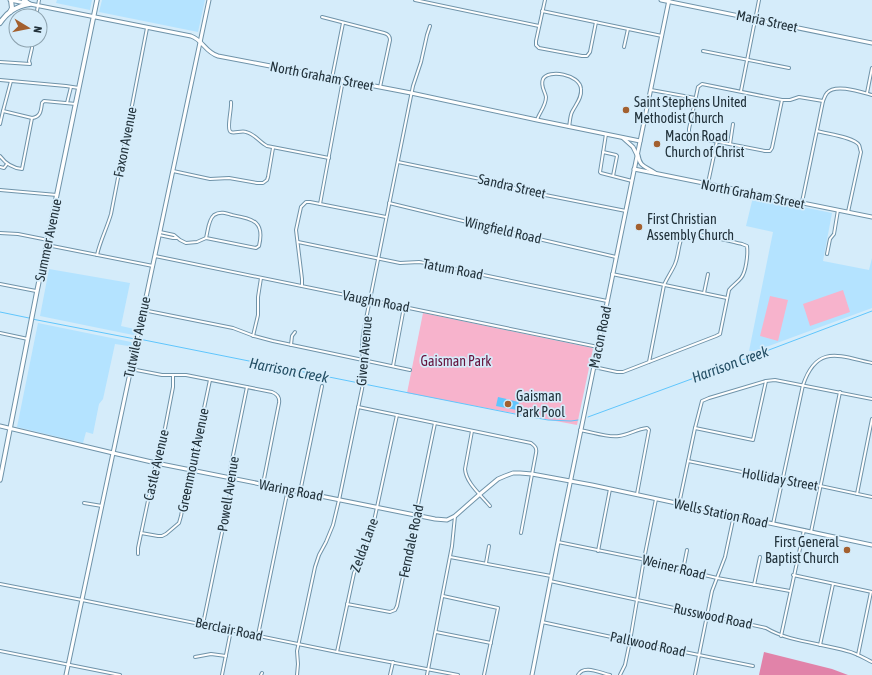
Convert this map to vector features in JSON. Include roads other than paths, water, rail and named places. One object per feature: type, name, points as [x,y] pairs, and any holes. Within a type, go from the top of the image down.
[{"type":"highway","points":[[24,0],[29,4]]},
{"type":"highway","points":[[16,8],[21,5],[29,4]]},
{"type":"highway","points":[[0,22],[8,13]]},
{"type":"main road","name":"Summer Avenue","points":[[0,480],[97,0]]},
{"type":"street","name":"North Graham Street","points":[[11,0],[191,36],[197,38],[211,53],[218,56],[411,93],[640,141]]},
{"type":"street","points":[[37,8],[38,0]]},
{"type":"street","name":"Tutwiler Avenue","points":[[66,675],[209,0]]},
{"type":"street","points":[[415,0],[539,26]]},
{"type":"street","points":[[439,5],[440,0]]},
{"type":"street","points":[[545,0],[536,44],[538,48],[586,56],[589,54],[596,22]]},
{"type":"street","name":"Maria Street","points":[[661,0],[872,43]]},
{"type":"street","points":[[741,92],[759,0]]},
{"type":"street","name":"Macon Road","points":[[532,675],[580,430],[669,1]]},
{"type":"street","points":[[542,11],[662,36]]},
{"type":"street","points":[[322,17],[384,33],[389,36],[390,40],[380,87]]},
{"type":"street","points":[[332,78],[343,23]]},
{"type":"street","name":"Given Avenue","points":[[297,675],[298,644],[314,567],[333,525],[362,389],[364,372],[362,348],[370,300],[411,93],[422,59],[430,26]]},
{"type":"street","name":"Faxon Avenue","points":[[98,255],[100,244],[111,214],[148,27]]},
{"type":"street","points":[[624,48],[628,29]]},
{"type":"street","points":[[0,62],[30,64],[29,61],[32,48]]},
{"type":"street","points":[[703,51],[789,68]]},
{"type":"street","points":[[867,93],[872,68]]},
{"type":"street","points":[[537,120],[546,100],[542,86],[543,79],[549,75],[564,75],[575,79],[579,83],[581,89],[579,99],[572,112],[569,127]]},
{"type":"street","points":[[0,80],[79,88]]},
{"type":"street","points":[[320,204],[343,80]]},
{"type":"street","points":[[0,124],[11,81]]},
{"type":"street","points":[[782,100],[772,148],[770,151],[689,135],[695,98],[698,87],[702,84],[782,100],[790,100],[799,97],[823,101]]},
{"type":"street","points":[[67,103],[71,87]]},
{"type":"street","points":[[802,204],[823,101],[826,93],[832,89],[840,88],[872,95]]},
{"type":"street","points":[[651,90],[695,98]]},
{"type":"street","points":[[3,111],[32,118],[40,114],[42,103],[44,101],[76,104]]},
{"type":"street","points":[[232,102],[229,126],[230,132],[246,132],[254,136],[264,145],[273,148],[329,158]]},
{"type":"street","points":[[0,156],[7,164],[22,169],[32,118]]},
{"type":"street","points":[[730,144],[733,124]]},
{"type":"street","points":[[817,131],[846,138],[855,141],[859,145],[860,152],[848,212]]},
{"type":"street","points":[[606,134],[600,172],[632,181]]},
{"type":"street","points":[[622,137],[633,147],[637,156]]},
{"type":"street","points":[[708,184],[717,141]]},
{"type":"street","points":[[173,171],[210,179],[232,178],[263,183],[268,177],[273,148]]},
{"type":"street","points":[[603,152],[617,156],[613,176]]},
{"type":"street","points":[[638,152],[639,160],[643,166],[652,170],[656,174]]},
{"type":"street","name":"Sandra Street","points":[[398,162],[495,182],[520,190],[626,211]]},
{"type":"street","points":[[0,167],[4,168],[7,164]]},
{"type":"street","name":"North Graham Street","points":[[634,169],[872,217]]},
{"type":"street","points":[[0,190],[57,195]]},
{"type":"street","points":[[302,286],[302,274],[296,228],[300,208],[303,204],[307,202],[320,204],[386,217]]},
{"type":"street","name":"Wingfield Road","points":[[389,203],[616,257]]},
{"type":"street","points":[[827,254],[830,239],[834,234],[838,210]]},
{"type":"street","points":[[159,234],[174,235],[176,238],[188,243],[197,242],[206,238],[254,248],[258,247],[260,244],[261,233],[258,225],[249,218],[220,213],[213,216],[210,221],[206,238]]},
{"type":"street","points":[[0,233],[18,234],[48,240]]},
{"type":"street","points":[[593,367],[623,372],[649,362],[716,336],[720,334],[729,290],[744,274],[748,252],[747,246],[713,237],[687,234],[683,235],[680,240],[678,256],[664,285],[649,362]]},
{"type":"street","name":"Tatum Road","points":[[298,242],[400,263],[426,263],[607,301]]},
{"type":"street","points":[[47,245],[152,266]]},
{"type":"street","name":"Vaughn Road","points":[[155,256],[598,347]]},
{"type":"street","points":[[612,274],[727,298]]},
{"type":"street","points":[[704,293],[708,274]]},
{"type":"street","points":[[253,336],[258,315],[258,297],[261,278]]},
{"type":"street","points":[[0,284],[37,291]]},
{"type":"street","points":[[393,366],[404,307]]},
{"type":"street","points":[[143,310],[234,328],[253,336],[273,341],[410,370]]},
{"type":"street","points":[[291,345],[295,332]]},
{"type":"street","points":[[0,333],[28,339]]},
{"type":"street","points":[[774,524],[803,385],[812,365],[821,358],[830,355],[872,362]]},
{"type":"street","points":[[131,369],[159,375],[184,374],[274,393],[278,396],[280,403],[263,484]]},
{"type":"street","name":"Castle Avenue","points":[[138,554],[156,463],[160,454],[174,384],[173,375]]},
{"type":"street","name":"Greenmount Avenue","points":[[142,533],[162,536],[179,523],[210,380]]},
{"type":"street","points":[[679,504],[702,401],[766,381],[775,380],[872,399]]},
{"type":"street","points":[[695,428],[753,440],[766,381]]},
{"type":"street","points":[[300,492],[322,386]]},
{"type":"street","name":"Powell Avenue","points":[[203,624],[230,494],[231,467],[247,388]]},
{"type":"street","points":[[811,532],[840,392]]},
{"type":"street","points":[[358,407],[531,443],[535,446],[536,453],[521,533]]},
{"type":"street","name":"Zelda Lane","points":[[338,652],[354,573],[371,535],[397,415]]},
{"type":"street","points":[[857,494],[872,419]]},
{"type":"street","name":"Ferndale Road","points":[[347,604],[390,612],[395,610],[397,606],[417,516],[435,423]]},
{"type":"street","name":"Waring Road","points":[[0,426],[156,463],[417,516],[444,520],[455,516]]},
{"type":"street","points":[[580,430],[612,436],[619,436],[647,428],[649,430],[636,495]]},
{"type":"street","points":[[472,431],[465,474],[468,480],[490,506]]},
{"type":"street","name":"Holliday Street","points":[[688,461],[739,472],[760,473],[872,497]]},
{"type":"street","points":[[427,675],[454,535],[455,516],[498,479],[513,473],[532,474],[570,481]]},
{"type":"street","name":"Wells Station Road","points":[[570,481],[872,545]]},
{"type":"street","points":[[258,635],[288,489]]},
{"type":"street","points":[[598,551],[610,489]]},
{"type":"street","points":[[620,675],[625,665],[630,641],[656,499]]},
{"type":"street","points":[[84,503],[102,506]]},
{"type":"street","points":[[695,675],[712,591],[725,557],[734,515]]},
{"type":"street","points":[[781,636],[793,575],[804,530]]},
{"type":"street","name":"Weiner Road","points":[[558,542],[669,564],[682,570],[718,578],[790,591]]},
{"type":"street","points":[[486,564],[490,546]]},
{"type":"street","points":[[682,570],[687,550]]},
{"type":"street","points":[[450,557],[551,576]]},
{"type":"street","points":[[754,585],[760,557]]},
{"type":"street","points":[[793,575],[871,592],[858,655]]},
{"type":"street","name":"Russwood Road","points":[[550,581],[766,628],[781,636],[846,651],[872,662]]},
{"type":"street","name":"Berclair Road","points":[[0,584],[458,675]]},
{"type":"street","points":[[820,645],[833,584]]},
{"type":"street","points":[[442,596],[498,608],[484,675]]},
{"type":"street","name":"Pallwood Road","points":[[542,622],[753,666]]},
{"type":"street","points":[[222,675],[232,630]]},
{"type":"street","points":[[436,632],[491,643]]},
{"type":"street","points":[[0,651],[120,675]]},
{"type":"street","points":[[195,657],[211,654],[226,656]]},
{"type":"street","points":[[390,675],[393,662]]},
{"type":"street","points":[[578,675],[582,670],[589,670],[610,675]]},
{"type":"water","name":"Gaisman Park Pool","points":[[498,397],[519,402],[517,410],[496,406]]},
{"type":"waterway","name":"Harrison Creek","points":[[588,417],[872,311]]},
{"type":"waterway","name":"Harrison Creek","points":[[0,312],[29,318]]},
{"type":"waterway","name":"Harrison Creek","points":[[32,319],[135,339]]},
{"type":"waterway","name":"Harrison Creek","points":[[139,339],[515,414],[548,420],[578,420]]},
{"type":"place","name":"Saint Stephens United Methodist Church","points":[[626,110]]},
{"type":"place","name":"Macon Road Church of Christ","points":[[657,144]]},
{"type":"place","name":"First Christian Assembly Church","points":[[639,227]]},
{"type":"place","name":"Gaisman Park Pool","points":[[508,404]]},
{"type":"place","name":"First General Baptist Church","points":[[847,550]]},
{"type":"park label","name":"Gaisman Park","points":[[456,361]]}]
